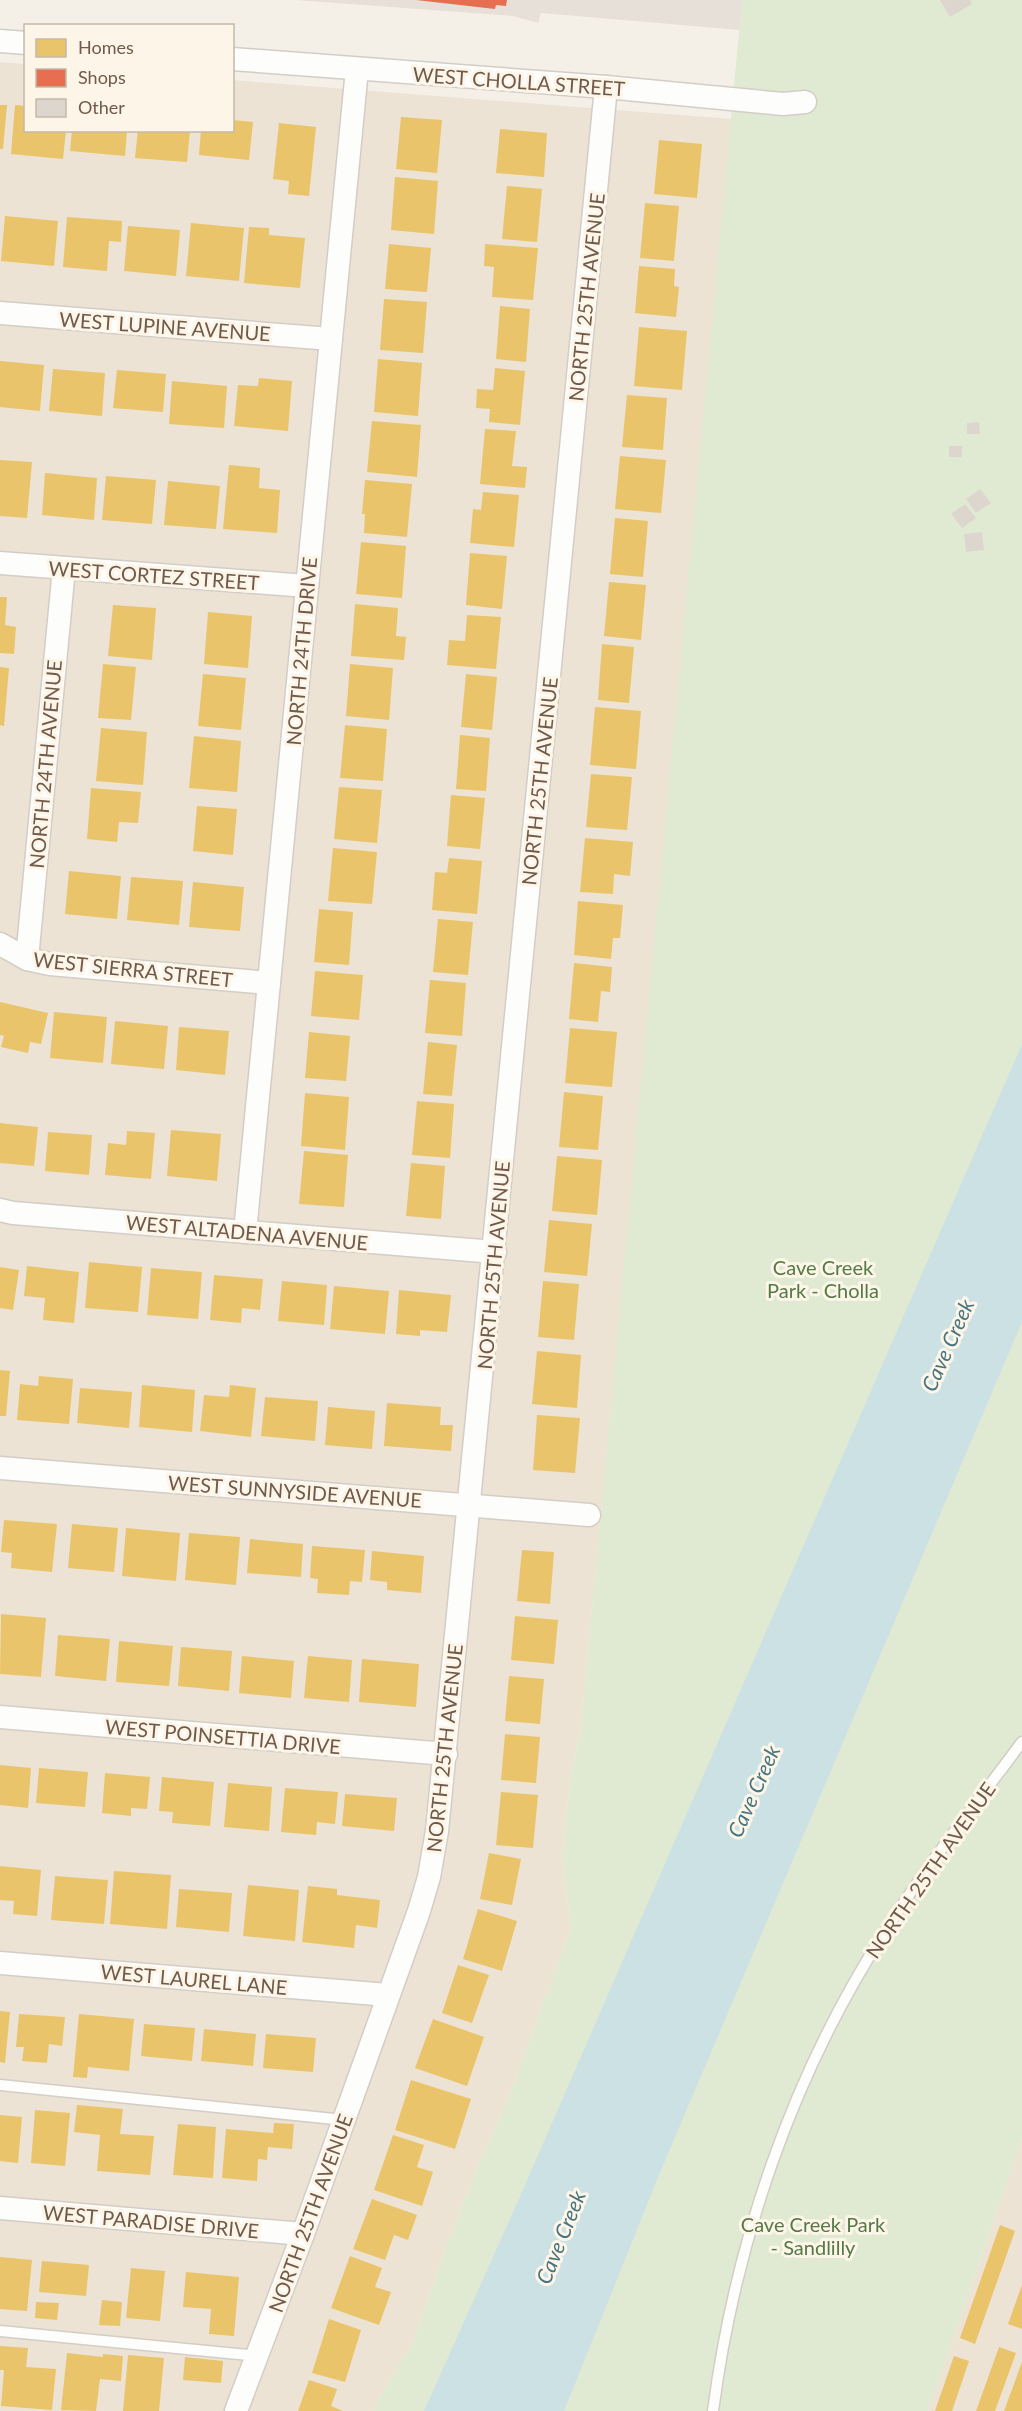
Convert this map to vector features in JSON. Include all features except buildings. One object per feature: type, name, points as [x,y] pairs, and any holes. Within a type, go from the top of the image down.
[{"type":"street","points":[[0,41],[24,43]]},
{"type":"street","name":"WEST CHOLLA STREET","points":[[234,59],[606,87],[783,104],[805,102]]},
{"type":"street","name":"NORTH 24TH DRIVE","points":[[245,1232],[357,69]]},
{"type":"street","name":"NORTH 25TH AVENUE","points":[[237,2411],[419,1911],[429,1877],[437,1831],[495,1252],[606,87]]},
{"type":"street","name":"WEST LUPINE AVENUE","points":[[0,313],[330,339]]},
{"type":"street","name":"WEST CORTEZ STREET","points":[[0,563],[307,586]]},
{"type":"street","name":"NORTH 24TH AVENUE","points":[[27,959],[64,568]]},
{"type":"street","name":"WEST SIERRA STREET","points":[[0,944],[27,959],[50,964],[269,983]]},
{"type":"street","name":"WEST ALTADENA AVENUE","points":[[0,1210],[13,1214],[495,1252]]},
{"type":"street","name":"WEST SUNNYSIDE AVENUE","points":[[0,1468],[589,1515]]},
{"type":"street","name":"WEST POINSETTIA DRIVE","points":[[0,1717],[446,1754]]},
{"type":"street","name":"WEST LAUREL LANE","points":[[0,1963],[388,1995]]},
{"type":"street","name":"WEST PARADISE DRIVE","points":[[0,2208],[303,2234]]},
{"type":"lane","name":"NORTH 25TH AVENUE","points":[[713,2411],[728,2323],[747,2242],[775,2156],[825,2037],[883,1933],[924,1872],[1022,1742]]},
{"type":"lane","points":[[0,2085],[344,2120]]},
{"type":"lane","points":[[0,2331],[258,2356]]},
{"type":"shaded area","points":[[295,0],[742,0],[740,30],[541,13],[538,23],[513,16]]},
{"type":"shaded area","points":[[0,62],[24,64],[24,132],[234,132],[234,80],[732,119],[581,1725],[569,1789],[562,1858],[571,1928],[510,2094],[448,2242],[413,2342],[378,2400],[374,2411],[0,2411]]},
{"type":"shaded area","points":[[1022,2139],[1022,2411],[928,2411],[1012,2168]]},
{"type":"green space","name":"Cave Creek Park - Cholla","points":[[742,0],[1022,0],[1022,2139],[928,2411],[374,2411],[378,2400],[413,2342],[448,2242],[510,2094],[571,1928],[562,1858],[569,1789],[581,1725]]},
{"type":"water","name":"Cave Creek","points":[[1022,1044],[1022,1322],[661,2170],[564,2411],[424,2411],[518,2201]]},
{"type":"park label","name":"Cave Creek Park - Sandlilly","points":[[813,2236]]}]
